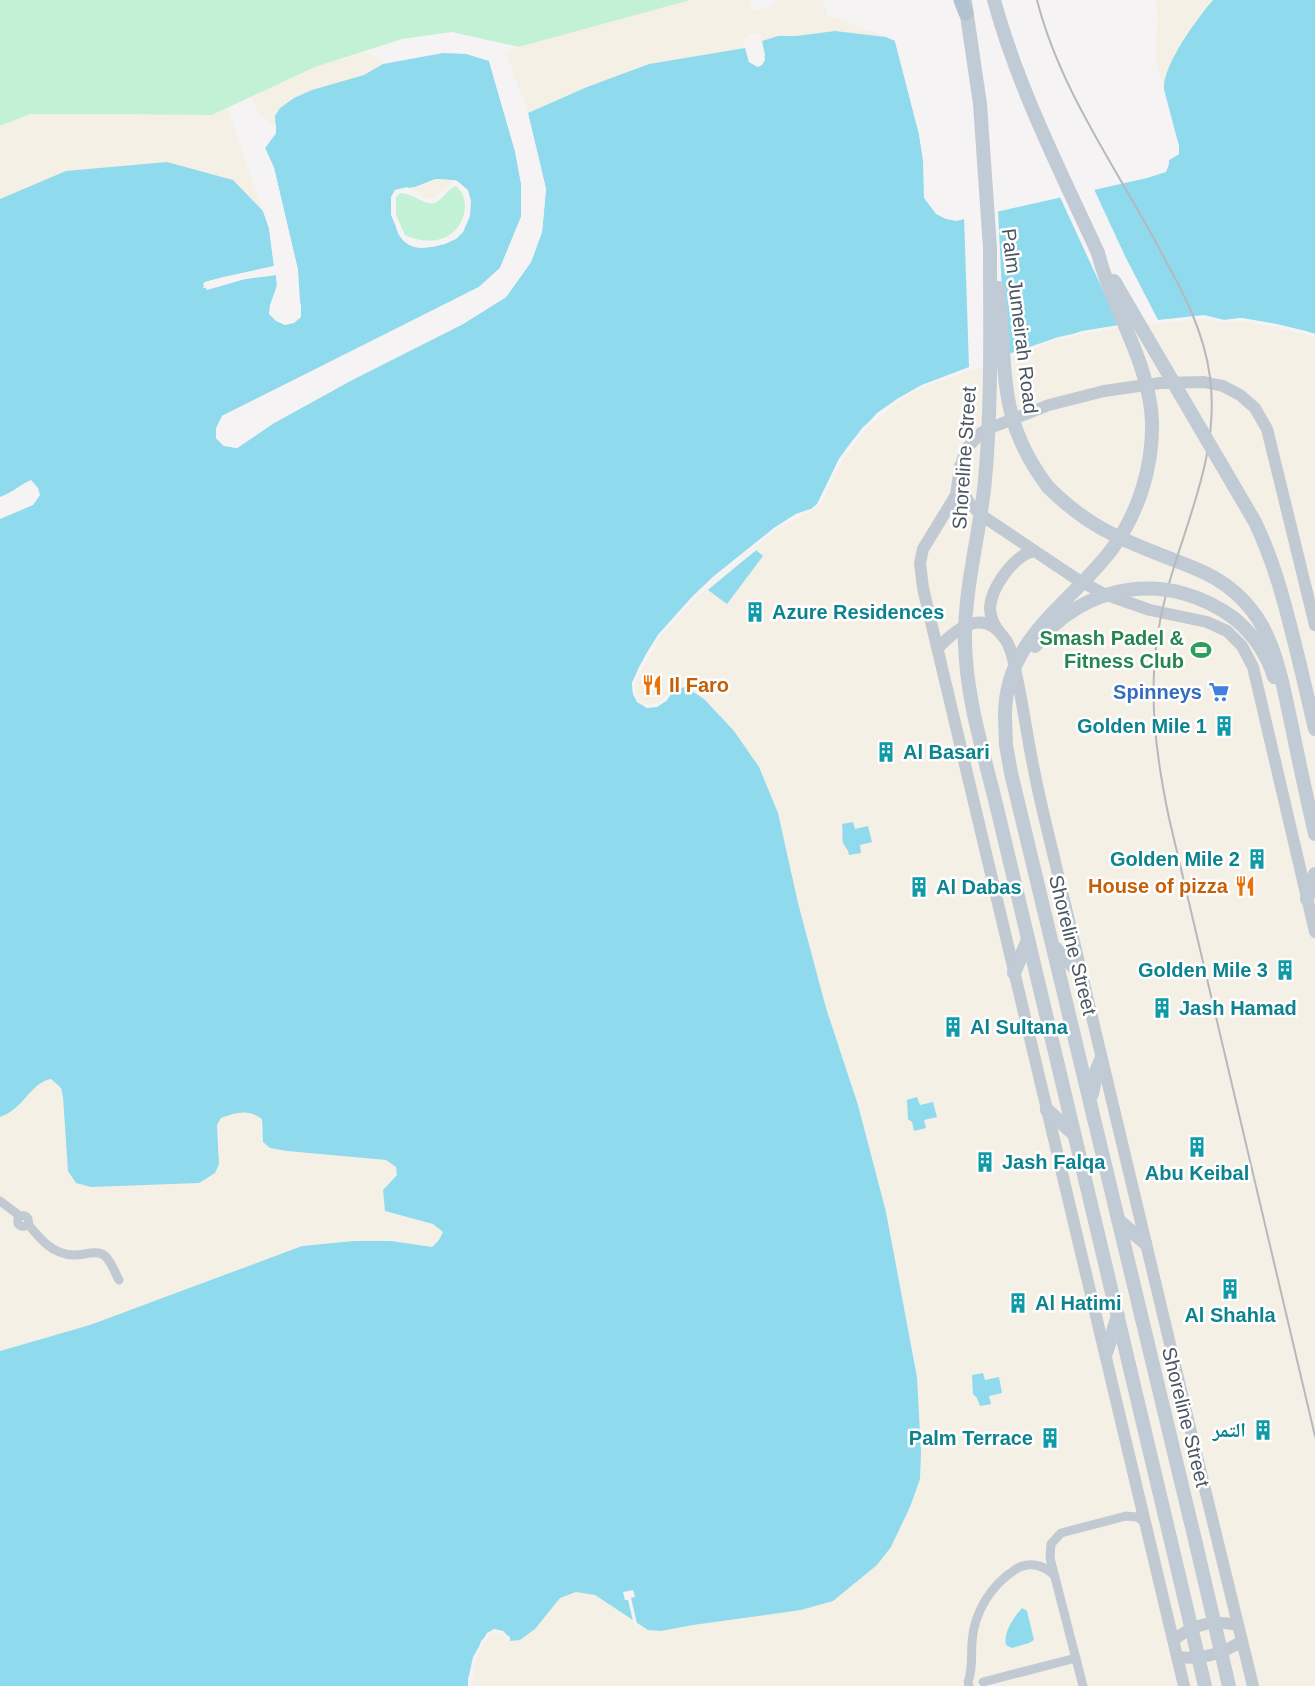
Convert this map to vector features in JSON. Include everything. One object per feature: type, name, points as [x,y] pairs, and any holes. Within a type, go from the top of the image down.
[{"type":"main road","points":[[994,0],[1010,54],[1032,109],[1098,253],[1150,346],[1255,522],[1281,588],[1315,729]]},
{"type":"main road","name":"Palm Jumeirah Road","points":[[964,4],[980,104],[990,248],[998,292],[1004,375],[1015,428],[1026,453],[1048,488],[1072,510],[1098,528],[1127,543],[1206,573],[1227,586],[1244,602],[1266,630],[1275,652],[1315,834]]},
{"type":"main road","name":"Shoreline Street","points":[[990,248],[990,398],[987,452],[979,532],[966,608],[965,642],[970,695],[1205,1686]]},
{"type":"main road","name":"Shoreline Street","points":[[1098,253],[1108,287],[1140,360],[1146,382],[1152,420],[1148,466],[1140,496],[1120,537],[1101,562],[1040,625],[1026,645],[1015,667],[1008,686],[1005,717],[1008,759],[1091,1099],[1229,1686]]},
{"type":"main road","points":[[1005,717],[1020,674],[1036,645],[1059,620],[1088,602],[1126,590],[1165,589],[1203,599],[1235,619],[1251,634],[1268,660],[1284,715],[1293,732]]},
{"type":"main road","points":[[1307,899],[1315,874]]},
{"type":"main road","points":[[1014,973],[1027,942]]},
{"type":"main road","points":[[1054,946],[1080,973]]},
{"type":"main road","points":[[1091,1099],[1101,1060]]},
{"type":"main road","points":[[1047,1110],[1074,1134]]},
{"type":"main road","points":[[1118,1220],[1145,1243]]},
{"type":"main road","points":[[1106,1353],[1118,1316]]},
{"type":"street","points":[[1184,1686],[923,588],[921,558],[926,545],[956,495],[963,457],[974,440],[990,428],[1076,397],[1132,386],[1204,382],[1223,386],[1248,401],[1267,429],[1315,625]]},
{"type":"street","points":[[959,486],[970,504],[984,517],[1075,578],[1104,594],[1150,610],[1217,626],[1235,638],[1242,646],[1253,667],[1315,932]]},
{"type":"street","points":[[1034,550],[1015,560],[993,596],[991,616],[1011,653],[1035,778],[1080,973],[1253,1686]]},
{"type":"street","points":[[939,648],[958,628],[973,623],[988,625],[1000,634]]},
{"type":"street","points":[[0,1201],[20,1216],[27,1217],[28,1224],[43,1241],[57,1251],[73,1255],[94,1252],[103,1255],[109,1260],[119,1280]]},
{"type":"street","points":[[1083,1686],[1054,1575],[1050,1548],[1054,1539],[1061,1533],[1126,1516],[1137,1517],[1146,1523]]},
{"type":"street","points":[[968,1683],[974,1628],[982,1607],[994,1588],[1011,1573],[1024,1566],[1043,1567],[1054,1575]]},
{"type":"street","points":[[1174,1640],[1192,1627],[1203,1624],[1226,1622],[1237,1625]]},
{"type":"street","points":[[1178,1657],[1207,1656],[1242,1641]]},
{"type":"street","points":[[968,1683],[978,1676],[983,1684],[1076,1658]]},
{"type":"green space","points":[[0,0],[691,0],[519,47],[452,32],[402,39],[315,67],[212,115],[31,114],[0,126]]},
{"type":"green space","points":[[456,186],[463,195],[465,207],[463,218],[452,233],[444,238],[425,241],[405,235],[396,215],[396,197],[400,193],[433,203]]},
{"type":"sand","points":[[691,0],[750,0],[753,11],[774,4],[777,0],[825,0],[824,5],[829,17],[886,37],[835,31],[778,36],[762,41],[760,34],[750,34],[743,40],[745,48],[649,64],[587,87],[528,113],[506,53],[519,47]]},
{"type":"sand","points":[[1156,0],[1213,0],[1184,41],[1164,87],[1156,64],[1158,21]]},
{"type":"sand","points":[[365,53],[376,56],[383,64],[364,75],[294,98],[280,108],[275,116],[276,125],[263,118],[251,98],[315,67]]},
{"type":"sand","points":[[228,108],[263,211],[233,180],[0,199],[0,126],[31,114],[212,115]]},
{"type":"sand","points":[[435,179],[456,180],[432,198],[427,199],[411,188]]},
{"type":"sand","points":[[1204,315],[1241,318],[1315,334],[1315,1686],[468,1686],[473,1657],[487,1633],[535,1629],[560,1598],[577,1592],[595,1595],[621,1613],[661,1631],[801,1610],[833,1601],[854,1583],[901,1528],[920,1479],[917,1377],[886,1212],[826,1009],[798,903],[778,813],[764,780],[657,707],[637,702],[632,683],[646,654],[692,597],[774,528],[839,459],[877,413],[922,385],[1058,337]]},
{"type":"sand","points":[[51,1079],[61,1088],[63,1097],[68,1171],[220,1154],[217,1125],[221,1118],[237,1113],[247,1113],[262,1119],[261,1130],[270,1148],[386,1160],[396,1167],[397,1175],[383,1190],[385,1211],[433,1224],[443,1231],[439,1240],[432,1247],[391,1241],[354,1241],[302,1246],[90,1325],[0,1351],[0,1117],[15,1108],[44,1081]]},
{"type":"water","points":[[1213,0],[1315,0],[1315,334],[1241,318],[1224,320],[1204,316],[1130,323],[1058,337],[922,385],[897,399],[863,427],[839,459],[818,504],[774,528],[692,597],[658,635],[632,683],[633,694],[647,708],[666,701],[675,689],[686,687],[704,699],[734,731],[759,767],[778,813],[798,903],[826,1008],[858,1105],[886,1212],[917,1377],[920,1479],[891,1547],[877,1565],[833,1601],[801,1610],[661,1631],[648,1630],[595,1595],[576,1592],[560,1598],[535,1629],[520,1640],[510,1641],[510,1637],[494,1629],[481,1641],[468,1686],[0,1686],[0,1351],[90,1325],[302,1246],[354,1241],[391,1241],[432,1247],[443,1232],[433,1224],[385,1211],[383,1190],[397,1175],[396,1167],[386,1160],[270,1148],[263,1142],[262,1119],[252,1114],[237,1113],[221,1118],[217,1125],[219,1164],[215,1173],[199,1183],[91,1187],[76,1183],[68,1171],[63,1097],[61,1088],[51,1079],[44,1081],[15,1108],[0,1117],[0,519],[33,505],[40,495],[38,488],[31,480],[0,497],[0,199],[66,171],[167,162],[233,180],[263,211],[269,228],[274,266],[205,282],[203,288],[276,275],[277,285],[269,314],[285,325],[301,317],[298,270],[274,168],[265,148],[276,133],[275,116],[280,108],[294,98],[312,90],[364,75],[383,64],[443,53],[466,54],[489,61],[515,151],[521,183],[521,217],[500,268],[479,287],[222,416],[216,438],[224,446],[237,448],[274,423],[352,380],[463,324],[506,297],[531,262],[542,232],[546,189],[528,113],[587,87],[649,64],[745,48],[749,62],[758,67],[765,55],[762,41],[778,36],[835,31],[886,37],[895,41],[919,134],[923,160],[924,198],[936,214],[956,221],[1166,172],[1169,160],[1179,154],[1179,146],[1166,101],[1165,78],[1182,42]],"holes":[[[435,179],[458,182],[471,201],[463,232],[431,247],[413,247],[405,242],[397,231],[392,213],[392,199],[395,190],[415,187]]]},
{"type":"water","points":[[756,550],[763,556],[727,604],[708,590]]},
{"type":"water","points":[[853,822],[855,829],[868,826],[872,842],[860,845],[861,853],[849,855],[843,843],[842,824]]},
{"type":"water","points":[[917,1097],[920,1105],[933,1102],[937,1117],[924,1120],[926,1128],[914,1131],[912,1122],[908,1119],[907,1100]]},
{"type":"water","points":[[983,1373],[985,1380],[999,1377],[1002,1393],[989,1396],[991,1404],[980,1406],[973,1394],[972,1375]]},
{"type":"water","points":[[1022,1608],[1027,1611],[1034,1640],[1012,1648],[1006,1645],[1006,1635]]},
{"type":"pier","points":[[761,38],[765,60],[758,67],[749,62],[745,45],[748,47],[751,60],[758,64],[762,59],[759,41]]},
{"type":"pier","points":[[895,41],[898,42],[922,133],[926,158],[923,160],[919,134]]},
{"type":"pier","points":[[491,59],[524,183],[524,218],[503,270],[481,290],[225,418],[219,428],[219,437],[225,443],[237,445],[272,421],[350,377],[461,322],[504,295],[528,261],[539,232],[543,189],[525,114],[527,110],[546,189],[542,232],[531,262],[506,297],[463,324],[352,380],[274,423],[237,448],[224,446],[216,438],[216,428],[222,416],[479,287],[500,268],[521,217],[521,183],[515,151],[489,61]]},
{"type":"pier","points":[[1162,82],[1179,146],[1179,154],[1169,160],[1169,156],[1176,153],[1176,146],[1161,88]]},
{"type":"pier","points":[[272,124],[276,125],[276,133],[265,148],[274,168],[298,270],[298,293],[301,306],[301,317],[294,323],[285,325],[276,321],[269,314],[277,286],[276,275],[245,279],[207,290],[203,284],[223,277],[274,266],[269,228],[261,205],[266,210],[271,228],[277,268],[224,280],[206,286],[244,276],[277,272],[280,286],[272,313],[277,319],[285,322],[298,316],[295,270],[271,169],[262,148],[273,132]]},
{"type":"pier","points":[[456,180],[468,190],[471,201],[470,216],[463,232],[456,239],[432,247],[409,244],[400,236],[391,215],[391,197],[395,190],[407,187],[415,191],[401,190],[394,198],[394,215],[402,234],[410,241],[431,244],[454,236],[465,223],[468,201],[460,185],[450,183]]},
{"type":"pier","points":[[1093,187],[1158,320],[1204,315],[1224,320],[1241,318],[1306,331],[1315,334],[1315,337],[1241,321],[1223,323],[1204,319],[1130,326],[1058,340],[923,387],[899,401],[866,429],[842,461],[820,506],[776,530],[710,584],[755,548],[759,548],[694,599],[660,637],[635,683],[639,700],[647,705],[656,704],[664,699],[675,686],[675,689],[666,701],[657,707],[647,708],[637,702],[633,694],[632,683],[639,667],[658,635],[692,597],[774,528],[817,504],[839,459],[877,413],[922,385],[969,367],[964,216],[998,209],[1005,355],[1082,331],[1119,325],[1059,195]]},
{"type":"pier","points":[[633,1590],[635,1597],[631,1598],[638,1628],[634,1625],[628,1600],[625,1600],[623,1592]]},
{"type":"pier","points":[[494,1629],[503,1631],[510,1641],[501,1633],[494,1632],[489,1635],[476,1658],[471,1686],[468,1686],[473,1657],[487,1633]]},
{"type":"railway","points":[[1037,0],[1047,34],[1075,98],[1177,282],[1192,312],[1207,360],[1212,411],[1209,444],[1193,507],[1164,601],[1155,656],[1154,703],[1157,749],[1169,818],[1315,1436]]},
{"type":"place","name":"Azure Residences","points":[[755,612]]},
{"type":"place","name":"Smash Padel & Fitness Club","points":[[1201,650]]},
{"type":"place","name":"Il Faro","points":[[652,685]]},
{"type":"place","name":"Spinneys","points":[[1219,692]]},
{"type":"place","name":"Golden Mile 1","points":[[1224,726]]},
{"type":"place","name":"Al Basari","points":[[886,752]]},
{"type":"place","name":"Golden Mile 2","points":[[1257,859]]},
{"type":"place","name":"House of pizza","points":[[1245,886]]},
{"type":"place","name":"Al Dabas","points":[[919,887]]},
{"type":"place","name":"Golden Mile 3","points":[[1285,970]]},
{"type":"place","name":"Jash Hamad","points":[[1162,1008]]},
{"type":"place","name":"Al Sultana","points":[[953,1027]]},
{"type":"place","name":"Abu Keibal","points":[[1197,1147]]},
{"type":"place","name":"Jash Falqa","points":[[985,1162]]},
{"type":"place","name":"Al Shahla","points":[[1230,1289]]},
{"type":"place","name":"Al Hatimi","points":[[1018,1303]]},
{"type":"place","name":"التمر","points":[[1263,1430]]},
{"type":"place","name":"Palm Terrace","points":[[1050,1438]]}]
